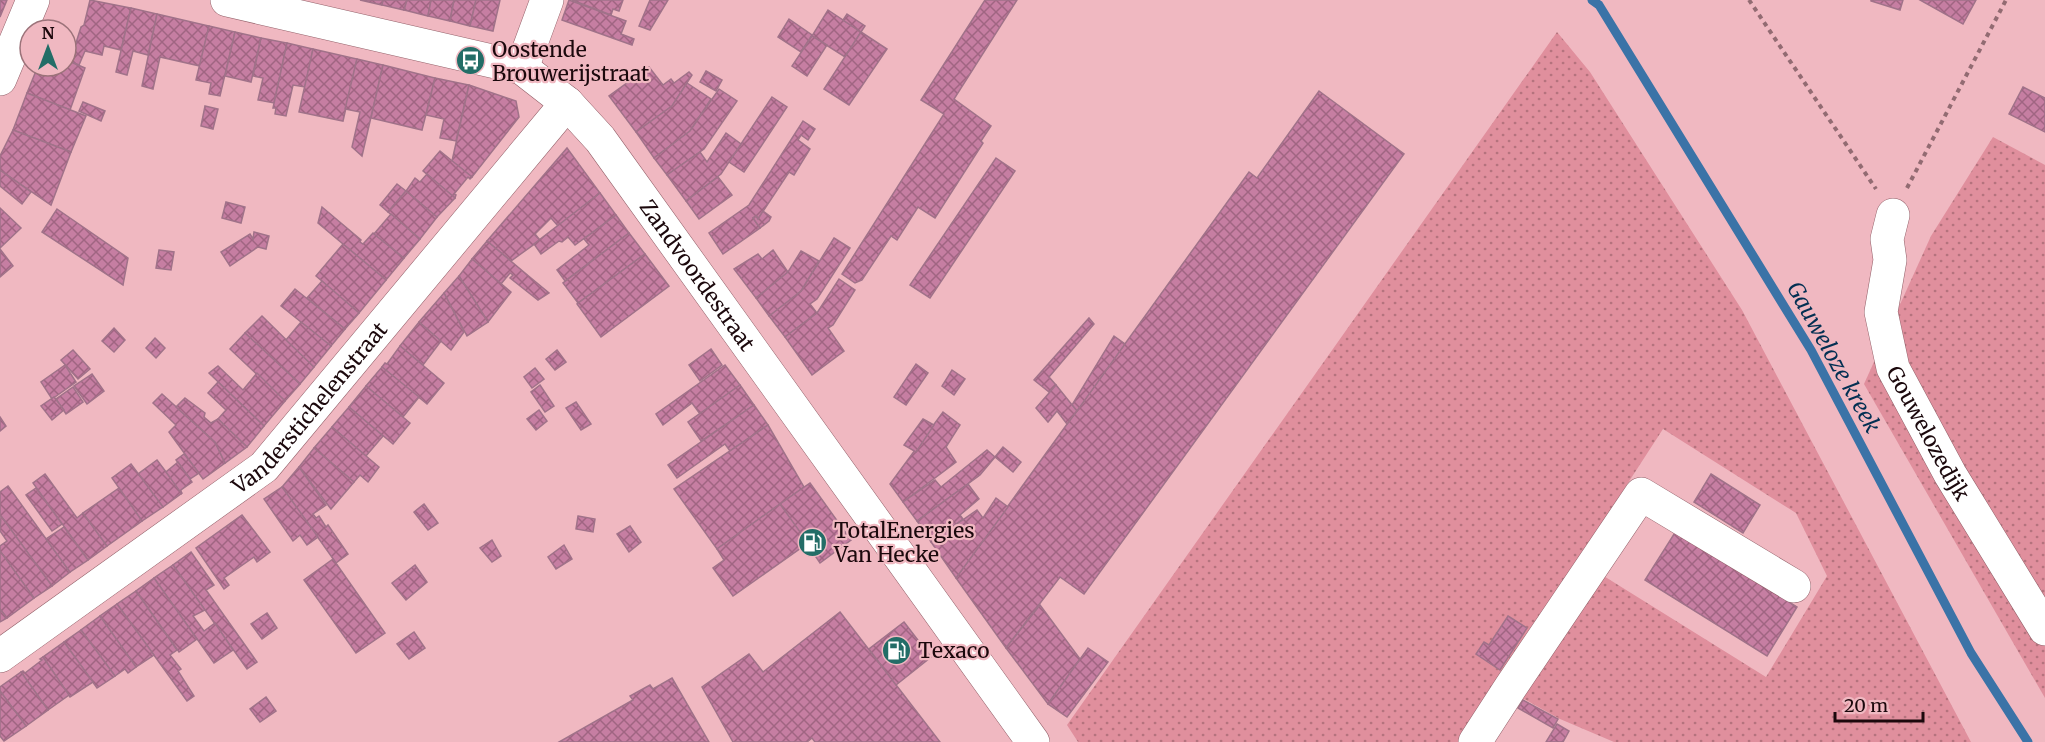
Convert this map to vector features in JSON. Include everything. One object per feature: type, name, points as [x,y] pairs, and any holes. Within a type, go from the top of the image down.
[{"type":"street","points":[[0,79],[33,0]]},
{"type":"street","name":"Zandvoordestraat","points":[[227,0],[522,68],[567,103],[607,149],[1033,742]]},
{"type":"street","points":[[522,68],[547,0]]},
{"type":"street","name":"Vanderstichelenstraat","points":[[0,656],[264,467],[567,103]]},
{"type":"street","name":"Gouwelozedijk","points":[[1893,215],[1887,238],[1890,260],[1881,312],[1893,368],[1950,474],[2045,629]]},
{"type":"street","points":[[1475,742],[1641,494],[1794,586]]},
{"type":"path","points":[[1749,0],[1893,215],[2006,0]]},
{"type":"shaded area","points":[[1557,32],[1590,72],[1742,310],[1971,742],[1614,742],[1560,719],[1515,694],[1463,742],[1078,742],[1067,725]],"holes":[[[1663,429],[1796,513],[1827,576],[1766,677],[1578,560]]]},
{"type":"shaded area","points":[[1993,137],[2045,165],[2045,698],[1864,384],[1931,236]]},
{"type":"building","points":[[0,0],[7,0],[0,17]]},
{"type":"building","points":[[90,0],[131,8],[121,50],[104,46],[102,55],[85,51],[79,65],[78,36],[84,25]]},
{"type":"building","points":[[360,0],[383,0],[382,5]]},
{"type":"building","points":[[383,0],[407,0],[404,10],[382,5]]},
{"type":"building","points":[[407,0],[431,0],[428,16],[404,10]]},
{"type":"building","points":[[431,0],[454,0],[450,21],[428,16]]},
{"type":"building","points":[[454,0],[476,0],[470,26],[450,21]]},
{"type":"building","points":[[476,0],[500,0],[493,31],[470,26]]},
{"type":"building","points":[[569,0],[626,21],[621,34],[634,39],[632,45],[562,20]]},
{"type":"building","points":[[572,0],[623,0],[619,11],[613,9],[611,15]]},
{"type":"building","points":[[650,0],[668,0],[650,30],[639,26]]},
{"type":"building","points":[[985,0],[1017,0],[954,99],[991,126],[981,141],[983,143],[935,218],[918,207],[897,240],[891,236],[862,280],[855,283],[842,274],[944,114],[921,100]]},
{"type":"building","points":[[1871,0],[1903,0],[1900,10]]},
{"type":"building","points":[[1920,0],[1976,0],[1963,24]]},
{"type":"building","points":[[131,8],[157,14],[148,55],[133,51],[127,75],[116,72]]},
{"type":"building","points":[[828,10],[861,32],[845,57],[812,36]]},
{"type":"building","points":[[157,14],[209,26],[200,66],[160,57],[153,89],[142,86]]},
{"type":"building","points":[[847,14],[865,26],[861,32],[843,20]]},
{"type":"building","points":[[789,19],[812,35],[801,52],[778,37]]},
{"type":"building","points":[[209,26],[235,32],[220,96],[209,94],[211,83],[196,80]]},
{"type":"building","points":[[235,32],[261,38],[251,82],[225,76]]},
{"type":"building","points":[[861,32],[887,49],[849,105],[824,89]]},
{"type":"building","points":[[812,36],[827,45],[807,76],[792,66]]},
{"type":"building","points":[[261,38],[287,43],[274,103],[258,100],[263,78],[253,76]]},
{"type":"building","points":[[287,43],[313,49],[305,87],[293,85],[286,116],[275,114],[276,108],[273,108]]},
{"type":"building","points":[[313,49],[357,59],[343,121],[299,112]]},
{"type":"building","points":[[357,59],[383,65],[362,156],[352,147],[360,112],[345,109]]},
{"type":"building","points":[[78,65],[85,68],[70,110],[27,93],[33,78],[78,78]]},
{"type":"building","points":[[383,65],[435,78],[422,130],[371,118]]},
{"type":"building","points":[[649,67],[663,85],[671,79],[674,83],[689,72],[692,75],[672,106],[636,132],[609,96]]},
{"type":"building","points":[[706,71],[722,80],[716,91],[700,82]]},
{"type":"building","points":[[435,78],[469,85],[456,141],[440,138],[444,119],[426,115]]},
{"type":"building","points":[[687,83],[711,99],[690,131],[654,158],[636,132],[672,106]]},
{"type":"building","points":[[469,85],[516,101],[519,117],[472,177],[452,161]]},
{"type":"building","points":[[2023,87],[2045,98],[2045,132],[2009,114]]},
{"type":"building","points":[[719,89],[737,101],[704,149],[667,175],[654,158],[690,131]]},
{"type":"building","points":[[1319,91],[1404,154],[1084,594],[1060,577],[1006,648],[956,578],[1249,172],[1257,178]]},
{"type":"building","points":[[27,93],[86,116],[71,152],[13,130]]},
{"type":"building","points":[[772,97],[787,107],[744,172],[729,162]]},
{"type":"building","points":[[83,102],[105,111],[101,121],[79,111]]},
{"type":"building","points":[[205,106],[218,109],[213,129],[201,126]]},
{"type":"building","points":[[803,121],[815,129],[808,140],[801,135],[798,140],[810,149],[794,175],[789,172],[758,219],[756,216],[753,218],[760,228],[723,254],[709,233],[749,205]]},
{"type":"building","points":[[13,130],[71,152],[51,205],[0,170],[0,156]]},
{"type":"building","points":[[726,133],[741,144],[721,174],[686,201],[667,175],[700,152],[707,162]]},
{"type":"building","points":[[567,148],[600,193],[558,226],[551,218],[535,234],[540,240],[511,261],[487,241]]},
{"type":"building","points":[[440,151],[472,177],[470,179],[468,177],[454,194],[455,198],[423,171]]},
{"type":"building","points":[[996,158],[1015,171],[930,298],[910,285]]},
{"type":"building","points":[[0,170],[31,192],[22,204],[0,186]]},
{"type":"building","points":[[427,174],[455,198],[437,217],[406,191],[415,178],[420,182]]},
{"type":"building","points":[[718,177],[732,195],[699,219],[686,201]]},
{"type":"building","points":[[397,184],[406,191],[388,212],[380,205]]},
{"type":"building","points":[[406,191],[437,217],[420,239],[388,212]]},
{"type":"building","points":[[600,193],[616,215],[575,245],[568,237],[541,254],[534,244]]},
{"type":"building","points":[[226,202],[245,207],[241,223],[222,218]]},
{"type":"building","points":[[322,207],[363,244],[373,233],[404,258],[386,280],[318,223]]},
{"type":"building","points":[[0,208],[21,228],[0,248]]},
{"type":"building","points":[[57,209],[128,258],[123,285],[42,232]]},
{"type":"building","points":[[763,211],[771,217],[760,228],[753,218],[756,216],[758,219]]},
{"type":"building","points":[[391,214],[420,239],[404,258],[374,234]]},
{"type":"building","points":[[616,215],[629,233],[565,281],[557,270],[589,245],[584,239]]},
{"type":"building","points":[[254,232],[269,236],[266,249],[258,247],[230,266],[221,252],[250,234],[253,239]]},
{"type":"building","points":[[629,233],[645,254],[578,303],[563,283]]},
{"type":"building","points":[[834,238],[850,248],[817,299],[810,304],[817,313],[785,337],[769,316],[801,291]]},
{"type":"building","points":[[487,241],[549,293],[538,300],[510,278],[513,275],[510,273],[501,284],[472,259]]},
{"type":"building","points":[[343,244],[386,280],[359,313],[316,276]]},
{"type":"building","points":[[0,249],[13,266],[0,277]]},
{"type":"building","points":[[159,250],[174,252],[171,270],[156,268]]},
{"type":"building","points":[[773,250],[788,272],[756,298],[734,269],[758,254],[762,259]]},
{"type":"building","points":[[801,251],[819,261],[801,291],[769,316],[756,298],[788,272]]},
{"type":"building","points":[[645,254],[669,286],[601,337],[577,304]]},
{"type":"building","points":[[472,259],[511,292],[488,322],[459,276]]},
{"type":"building","points":[[459,276],[488,322],[467,336],[444,293]]},
{"type":"building","points":[[839,279],[855,290],[833,325],[828,328],[844,351],[812,375],[785,337],[817,313]]},
{"type":"building","points":[[322,281],[359,313],[345,329],[307,298]]},
{"type":"building","points":[[295,289],[345,329],[331,346],[281,306]]},
{"type":"building","points":[[444,293],[464,332],[451,350],[419,322]]},
{"type":"building","points":[[262,316],[314,367],[300,384],[245,333]]},
{"type":"building","points":[[1089,318],[1094,324],[1049,377],[1056,385],[1049,392],[1034,380]]},
{"type":"building","points":[[301,322],[331,346],[314,367],[286,340]]},
{"type":"building","points":[[419,322],[441,341],[423,365],[400,346]]},
{"type":"building","points":[[114,328],[125,340],[114,352],[102,341]]},
{"type":"building","points":[[245,333],[300,384],[285,401],[230,349]]},
{"type":"building","points":[[1114,336],[1125,344],[1077,411],[1072,405]]},
{"type":"building","points":[[155,338],[165,348],[156,358],[146,348]]},
{"type":"building","points":[[400,346],[444,383],[427,404],[382,367],[385,363],[387,364]]},
{"type":"building","points":[[711,349],[722,365],[700,381],[689,365]]},
{"type":"building","points":[[73,350],[90,369],[78,379],[61,360]]},
{"type":"building","points":[[557,350],[566,362],[555,370],[546,359]]},
{"type":"building","points":[[916,364],[928,373],[906,405],[894,397]]},
{"type":"building","points":[[65,365],[76,382],[52,399],[41,382]]},
{"type":"building","points":[[725,365],[740,385],[700,414],[692,403],[663,425],[656,414]]},
{"type":"building","points":[[218,366],[243,390],[257,373],[285,401],[264,426],[209,373]]},
{"type":"building","points":[[382,367],[419,397],[403,417],[366,386]]},
{"type":"building","points":[[535,368],[544,379],[532,388],[524,377]]},
{"type":"building","points":[[952,370],[965,379],[954,395],[942,386]]},
{"type":"building","points":[[92,374],[104,391],[87,404],[74,386]]},
{"type":"building","points":[[218,382],[264,426],[247,447],[218,419],[226,410],[208,393]]},
{"type":"building","points":[[540,385],[554,406],[545,412],[531,392]]},
{"type":"building","points":[[740,385],[754,405],[701,441],[688,422]]},
{"type":"building","points":[[1056,385],[1077,411],[1067,424],[1057,411],[1048,422],[1036,408]]},
{"type":"building","points":[[366,386],[410,423],[393,444],[349,407]]},
{"type":"building","points":[[73,387],[83,402],[66,414],[56,399]]},
{"type":"building","points":[[162,394],[215,442],[225,463],[203,479],[169,432],[176,425],[153,403]]},
{"type":"building","points":[[54,397],[64,410],[52,420],[41,406]]},
{"type":"building","points":[[185,398],[205,413],[204,417],[211,423],[218,419],[247,447],[225,463],[215,442],[176,407]]},
{"type":"building","points":[[576,402],[591,424],[581,430],[566,408]]},
{"type":"building","points":[[754,405],[768,425],[730,451],[725,444],[677,478],[668,465]]},
{"type":"building","points":[[349,407],[383,436],[366,456],[332,427]]},
{"type":"building","points":[[539,410],[547,421],[536,430],[527,419]]},
{"type":"building","points":[[943,412],[960,425],[946,447],[956,462],[903,502],[890,484]]},
{"type":"building","points":[[0,417],[6,426],[0,431]]},
{"type":"building","points":[[923,419],[934,425],[916,452],[904,445]]},
{"type":"building","points":[[768,425],[804,487],[717,549],[674,489]]},
{"type":"building","points":[[332,427],[379,467],[368,482],[360,475],[354,482],[314,448]]},
{"type":"building","points":[[1003,447],[1021,462],[1013,472],[995,457]]},
{"type":"building","points":[[314,448],[354,482],[331,509],[299,467]]},
{"type":"building","points":[[987,450],[995,457],[980,475],[917,521],[903,502],[935,480],[941,487]]},
{"type":"building","points":[[184,454],[199,473],[190,479],[176,460]]},
{"type":"building","points":[[157,460],[182,493],[163,507],[138,474]]},
{"type":"building","points":[[178,462],[192,482],[181,490],[181,493],[166,472]]},
{"type":"building","points":[[131,464],[163,507],[142,521],[112,478]]},
{"type":"building","points":[[299,467],[326,505],[313,514],[316,518],[319,516],[326,527],[328,525],[348,554],[336,563],[282,487]]},
{"type":"building","points":[[45,474],[77,518],[83,513],[107,546],[88,560],[33,483]]},
{"type":"building","points":[[1711,474],[1760,505],[1743,533],[1694,502]]},
{"type":"building","points":[[810,483],[851,540],[820,563],[780,504]]},
{"type":"building","points":[[968,484],[979,499],[960,515],[963,519],[931,542],[917,521]]},
{"type":"building","points":[[8,486],[70,572],[52,586],[0,515],[0,492]]},
{"type":"building","points":[[282,487],[318,537],[307,545],[300,535],[293,541],[264,499]]},
{"type":"building","points":[[36,488],[62,524],[52,531],[26,495]]},
{"type":"building","points":[[119,488],[142,521],[107,546],[83,513]]},
{"type":"building","points":[[996,498],[1008,507],[956,578],[931,542],[977,510],[983,518]]},
{"type":"building","points":[[424,504],[438,523],[428,530],[414,512]]},
{"type":"building","points":[[780,504],[808,543],[733,596],[713,568],[724,560],[717,549]]},
{"type":"building","points":[[242,515],[270,552],[257,562],[254,557],[224,578],[229,585],[224,589],[196,548]]},
{"type":"building","points":[[1,516],[52,586],[34,598],[0,551],[0,546],[7,541],[0,531]]},
{"type":"building","points":[[578,516],[595,519],[593,532],[576,529]]},
{"type":"building","points":[[630,526],[641,542],[629,552],[617,534]]},
{"type":"building","points":[[64,527],[88,560],[70,572],[46,539]]},
{"type":"building","points":[[1676,531],[1797,607],[1767,656],[1645,580]]},
{"type":"building","points":[[492,540],[501,556],[492,562],[480,548]]},
{"type":"building","points":[[564,545],[572,559],[556,569],[548,557]]},
{"type":"building","points":[[0,551],[34,598],[7,618],[0,609]]},
{"type":"building","points":[[191,552],[214,585],[206,590],[257,662],[247,669],[173,565]]},
{"type":"building","points":[[333,559],[385,633],[356,653],[304,580]]},
{"type":"building","points":[[173,565],[205,610],[193,616],[204,631],[215,623],[233,650],[214,663],[154,578]]},
{"type":"building","points":[[415,565],[427,582],[406,600],[392,583]]},
{"type":"building","points":[[154,578],[197,639],[179,652],[136,591]]},
{"type":"building","points":[[136,591],[177,650],[170,655],[181,669],[178,671],[194,696],[187,701],[117,604]]},
{"type":"building","points":[[117,604],[154,655],[136,667],[100,616]]},
{"type":"building","points":[[1040,605],[1080,659],[1048,704],[1006,648]]},
{"type":"building","points":[[0,609],[7,618],[0,622]]},
{"type":"building","points":[[840,612],[940,742],[815,742],[812,738],[807,742],[733,742],[702,687],[749,654],[763,672]]},
{"type":"building","points":[[267,613],[277,628],[262,639],[251,624]]},
{"type":"building","points":[[100,616],[136,667],[128,673],[125,669],[115,676],[81,630]]},
{"type":"building","points":[[1508,616],[1527,628],[1500,670],[1476,654],[1484,642],[1489,645]]},
{"type":"building","points":[[904,622],[931,657],[896,685],[869,649]]},
{"type":"building","points":[[81,630],[115,676],[97,688],[64,642]]},
{"type":"building","points":[[414,632],[425,648],[409,659],[397,644]]},
{"type":"building","points":[[64,642],[93,682],[70,697],[43,657]]},
{"type":"building","points":[[1088,648],[1108,662],[1067,717],[1048,704]]},
{"type":"building","points":[[43,657],[69,695],[48,710],[21,672],[25,673]]},
{"type":"building","points":[[21,672],[48,710],[26,726],[0,691],[0,687]]},
{"type":"building","points":[[672,678],[709,742],[559,742],[633,700],[630,696],[650,685],[653,689]]},
{"type":"building","points":[[0,691],[26,726],[4,741],[0,736]]},
{"type":"building","points":[[266,697],[276,711],[260,722],[250,709]]},
{"type":"building","points":[[1523,700],[1558,719],[1553,728],[1518,708]]},
{"type":"building","points":[[1557,724],[1569,731],[1563,742],[1546,742]]},
{"type":"waterway","name":"Gauweloze kreek","points":[[1592,0],[1599,5],[1811,350],[1971,653],[2028,742]]},
{"type":"place","name":"Oostende Brouwerijstraat","points":[[471,61]]},
{"type":"place","name":"TotalEnergies Van Hecke","points":[[813,542]]},
{"type":"place","name":"Texaco","points":[[897,650]]}]
